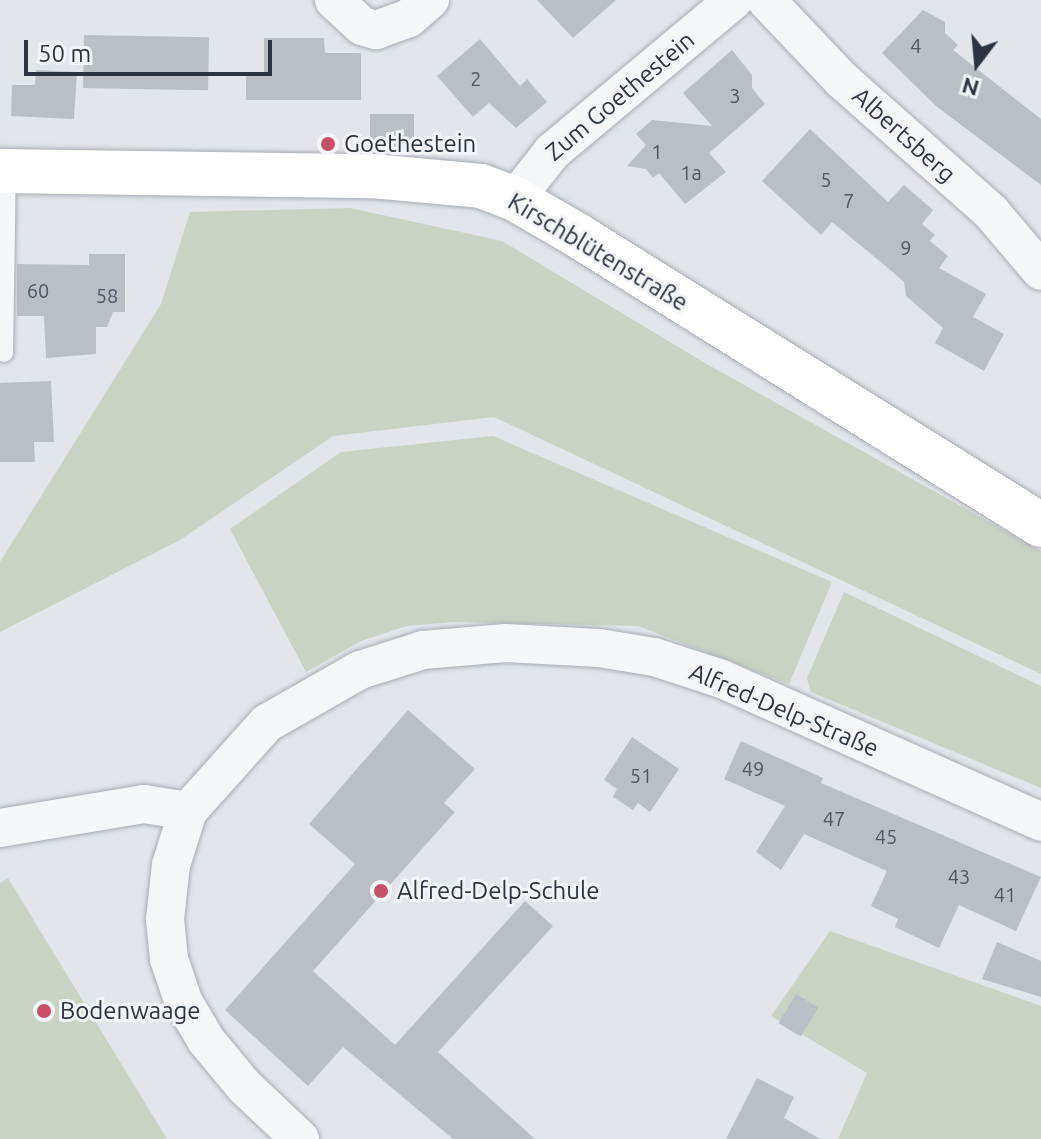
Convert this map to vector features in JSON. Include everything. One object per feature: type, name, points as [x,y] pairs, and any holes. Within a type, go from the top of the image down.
[{"type":"main road","name":"Kirschblütenstraße","points":[[3,171],[399,177],[456,181],[515,199],[1041,525]]},
{"type":"street","points":[[334,0],[362,26],[376,30],[409,18],[430,0]]},
{"type":"street","name":"Zum Goethestein","points":[[515,199],[552,152],[734,0]]},
{"type":"street","name":"Albertsberg","points":[[766,0],[842,80],[991,212],[1041,271]]},
{"type":"street","name":"Alfred-Delp-Straße","points":[[300,1139],[206,1040],[169,959],[165,919],[171,865],[188,811],[267,723],[360,670],[423,650],[506,643],[599,648],[654,657],[722,679],[1041,822]]},
{"type":"street","points":[[0,828],[144,804],[188,811]]},
{"type":"lane","points":[[3,171],[4,353]]},
{"type":"green space","points":[[350,208],[502,241],[705,363],[1041,551],[1041,674],[494,417],[333,436],[180,540],[0,632],[0,562],[161,304],[190,212]]},
{"type":"green space","points":[[493,436],[832,582],[789,684],[638,626],[454,622],[407,626],[361,641],[306,672],[230,529],[341,452]]},
{"type":"green space","points":[[844,592],[1041,686],[1041,788],[811,692],[807,678]]},
{"type":"green space","name":"Bodenwaage","points":[[8,878],[167,1139],[0,1139],[0,883]]},
{"type":"green space","points":[[830,931],[1041,1006],[1041,1139],[838,1139],[867,1073],[771,1016]]},
{"type":"building","points":[[537,0],[616,0],[573,38]]},
{"type":"building","points":[[923,10],[945,22],[945,33],[958,45],[953,50],[1041,119],[1041,185],[936,106],[882,53]]},
{"type":"building","points":[[84,35],[209,37],[208,90],[83,88]]},
{"type":"building","points":[[264,38],[324,38],[325,53],[361,53],[361,100],[246,100],[246,73],[264,73]]},
{"type":"building","points":[[480,39],[520,86],[527,79],[547,102],[516,128],[489,103],[473,117],[437,76]]},
{"type":"building","points":[[732,50],[752,75],[752,88],[765,104],[709,153],[726,172],[685,204],[659,173],[653,178],[646,169],[627,166],[646,145],[636,134],[652,120],[712,126],[683,93]]},
{"type":"building","points":[[36,70],[77,72],[74,119],[11,116],[12,85],[35,85]]},
{"type":"building","points":[[370,114],[414,114],[414,148],[370,148]]},
{"type":"building","points":[[810,129],[888,202],[904,185],[933,210],[922,224],[935,235],[930,241],[948,256],[939,268],[986,294],[973,317],[1004,334],[984,371],[935,343],[943,328],[906,296],[904,282],[888,268],[832,222],[821,235],[762,181]]},
{"type":"building","points":[[89,254],[125,254],[125,312],[113,312],[107,327],[96,327],[96,354],[46,358],[44,316],[17,316],[17,264],[89,265]]},
{"type":"building","points":[[51,381],[54,442],[34,442],[35,462],[0,462],[0,383]]},
{"type":"building","points":[[408,710],[475,769],[444,803],[455,812],[313,971],[395,1045],[525,901],[553,926],[438,1052],[535,1139],[453,1139],[343,1047],[308,1086],[225,1010],[355,864],[309,824]]},
{"type":"building","points":[[632,737],[679,769],[650,812],[638,803],[633,810],[613,797],[617,789],[604,780]]},
{"type":"building","points":[[741,741],[823,778],[821,783],[1041,877],[1016,931],[959,905],[939,948],[895,927],[898,919],[871,906],[887,871],[804,834],[781,870],[756,852],[785,806],[724,779]]},
{"type":"building","points":[[997,942],[1041,961],[1041,997],[982,979]]},
{"type":"building","points":[[796,994],[818,1007],[801,1037],[778,1023]]},
{"type":"building","points":[[757,1078],[794,1097],[784,1118],[820,1139],[726,1139]]},
{"type":"place","name":"Goethestein","points":[[328,144]]},
{"type":"place","name":"Alfred-Delp-Schule","points":[[381,891]]},
{"type":"place","name":"Bodenwaage","points":[[44,1011]]}]
